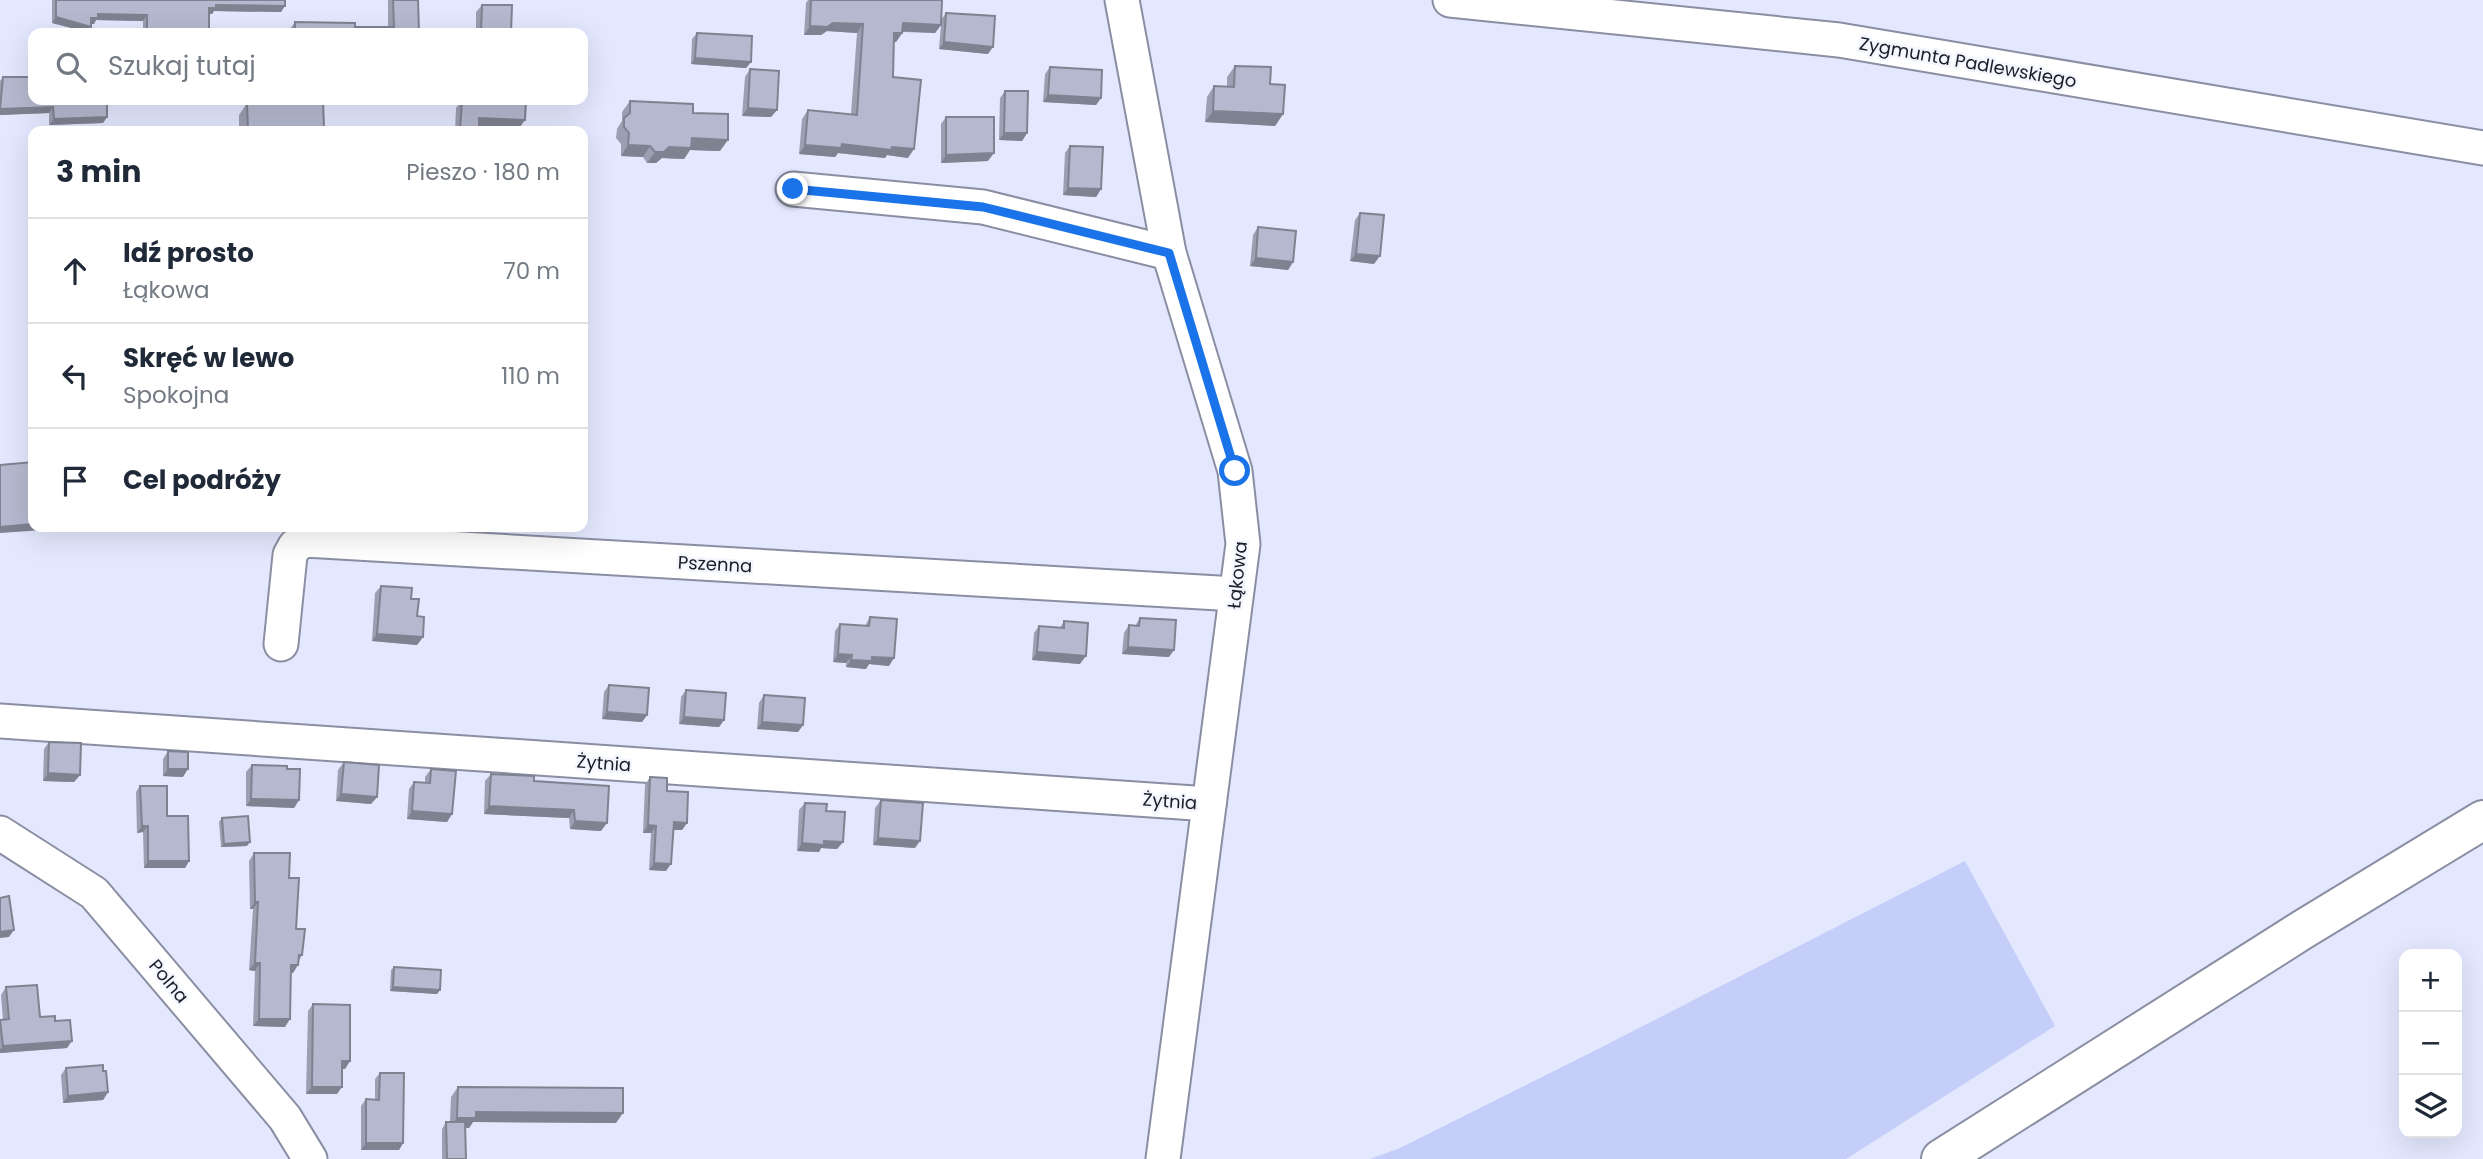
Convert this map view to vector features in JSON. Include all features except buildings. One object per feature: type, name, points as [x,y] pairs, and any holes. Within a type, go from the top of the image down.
[{"type":"main road","points":[[1941,1159],[2313,923],[2483,820]]},
{"type":"street","name":"Łąkowa","points":[[1122,0],[1169,253],[1235,471],[1243,544],[1163,1159]]},
{"type":"street","name":"Zygmunta Padlewskiego","points":[[1450,0],[1839,40],[2483,148]]},
{"type":"street","points":[[793,189],[983,207],[1169,253]]},
{"type":"street","name":"Pszenna","points":[[281,644],[290,555],[295,546],[305,540],[1236,594]]},
{"type":"street","name":"Żytnia","points":[[0,721],[1209,804]]},
{"type":"street","name":"Polna","points":[[0,833],[94,893],[285,1118],[310,1159]]},
{"type":"shaded area","points":[[1965,861],[2055,1026],[1846,1159],[1370,1159],[1400,1148],[1600,1048]]},
{"type":"route","points":[[793,189],[983,207],[1169,253],[1235,471]]}]
